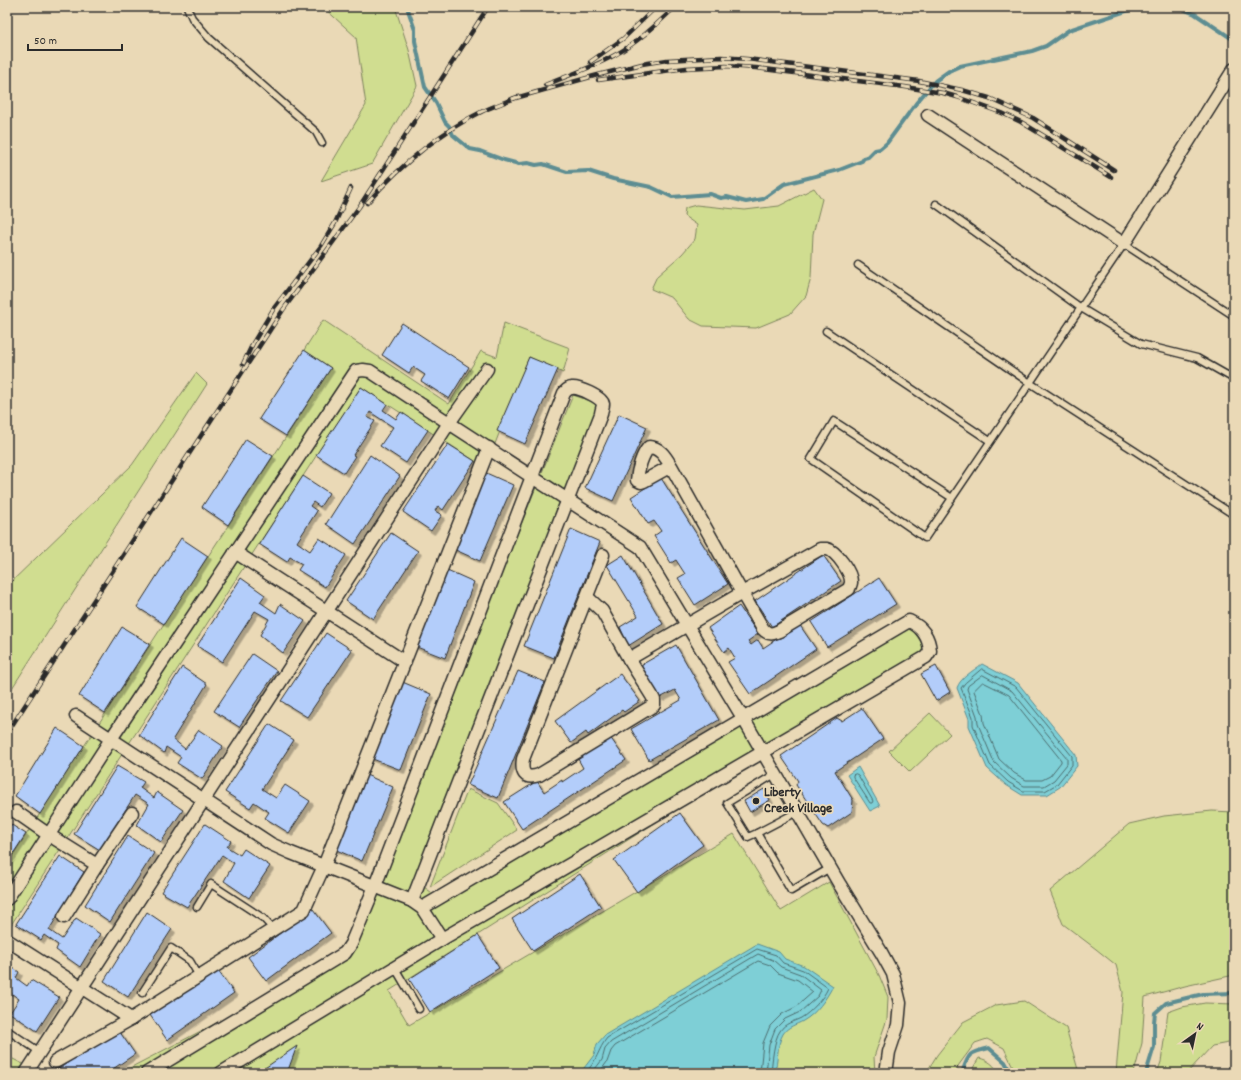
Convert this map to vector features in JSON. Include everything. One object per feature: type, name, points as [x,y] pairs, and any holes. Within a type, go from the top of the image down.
[{"type":"street","points":[[928,115],[1124,244],[1234,69]]},
{"type":"street","points":[[26,1073],[449,423],[487,369]]},
{"type":"street","points":[[7,899],[111,739],[356,371],[370,371],[532,475],[640,547],[743,718],[893,974],[900,1003],[898,1025],[889,1052],[886,1073]]},
{"type":"street","points":[[147,1073],[346,953],[375,886],[564,393],[567,389],[573,388],[601,399],[603,405],[601,414],[567,498],[412,901]]},
{"type":"street","points":[[55,1062],[131,1019],[304,910],[324,866],[489,448]]},
{"type":"street","points":[[629,659],[742,593],[820,550],[828,549],[834,553],[850,576],[851,583],[849,589],[772,634],[767,633],[763,629],[742,593],[671,466]]},
{"type":"street","points":[[235,552],[405,662]]},
{"type":"street","points":[[586,597],[602,611],[652,696],[654,705],[539,775],[533,777],[526,776],[522,772],[523,759],[586,597],[603,555]]},
{"type":"street","points":[[221,1073],[442,940],[926,657],[930,651],[930,644],[926,635],[921,628],[909,621],[422,908]]},
{"type":"street","points":[[76,716],[271,844],[412,901],[422,908],[442,940]]},
{"type":"street","points":[[16,812],[97,865]]},
{"type":"street","points":[[64,918],[132,813]]},
{"type":"street","points":[[7,940],[131,1019]]},
{"type":"lane","points":[[187,7],[192,18],[209,38],[316,132],[322,143]]},
{"type":"lane","points":[[936,204],[1081,308],[1141,344],[1197,358],[1234,379]]},
{"type":"lane","points":[[952,498],[834,421],[811,459],[925,538],[1124,244],[1234,316]]},
{"type":"lane","points":[[858,265],[1030,383],[1234,515]]},
{"type":"lane","points":[[826,331],[990,441]]},
{"type":"lane","points":[[775,774],[727,803],[748,837],[797,812]]},
{"type":"lane","points":[[758,833],[791,891],[830,868]]},
{"type":"lane","points":[[197,907],[211,884],[263,918],[273,929]]},
{"type":"lane","points":[[142,993],[170,948],[190,962],[199,976]]},
{"type":"lane","points":[[395,968],[419,1009]]},
{"type":"lane","points":[[7,1030],[40,1052]]},
{"type":"green space","points":[[323,7],[395,7],[409,50],[417,86],[372,164],[321,181],[366,105],[356,37]]},
{"type":"green space","points":[[814,188],[822,199],[813,234],[811,278],[806,296],[790,314],[756,328],[703,326],[689,319],[672,298],[651,289],[657,276],[682,254],[695,239],[697,225],[684,216],[685,208],[696,205],[745,210],[779,206]]},
{"type":"green space","points":[[323,320],[449,404],[481,351],[497,357],[504,323],[570,348],[563,373],[529,357],[484,472],[475,461],[361,387],[7,931],[7,864],[331,368],[304,350]]},
{"type":"green space","points":[[196,373],[207,384],[7,696],[7,586],[132,465]]},
{"type":"green space","points":[[573,395],[599,404],[416,881],[443,901],[909,624],[927,651],[389,991],[409,1025],[734,834],[781,911],[829,882],[879,975],[888,997],[887,1019],[874,1057],[875,1073],[120,1073],[349,954]]},
{"type":"green space","points":[[930,713],[950,734],[910,772],[889,751]]},
{"type":"green space","points":[[468,789],[498,803],[517,830],[430,887]]},
{"type":"green space","points":[[1212,811],[1234,812],[1234,975],[1145,997],[1142,1043],[1134,1073],[1116,1073],[1123,992],[1116,965],[1063,924],[1050,891],[1129,824],[1164,816]]},
{"type":"green space","points":[[1024,1001],[1066,1028],[1079,1073],[1016,1073],[1004,1048],[987,1039],[975,1043],[958,1066],[955,1073],[926,1073],[937,1055],[963,1022],[996,1005]]},
{"type":"green space","points":[[1205,1003],[1234,1004],[1234,1042],[1212,1046],[1187,1073],[1157,1073],[1161,1062],[1168,1012],[1182,1007]]},
{"type":"green space","points":[[7,1056],[37,1071],[45,1073],[7,1073]]},
{"type":"green space","points":[[979,1058],[991,1063],[998,1073],[970,1073]]},
{"type":"water","points":[[982,664],[1018,683],[1076,755],[1077,766],[1060,787],[1047,795],[1022,795],[1006,785],[987,768],[969,726],[969,719],[957,688],[964,678]]},
{"type":"water","points":[[858,767],[880,806],[870,811],[847,775]]},
{"type":"water","points":[[757,944],[779,952],[785,959],[804,966],[833,986],[824,1001],[813,1014],[785,1031],[779,1043],[777,1064],[774,1073],[579,1073],[594,1055],[597,1044],[605,1035]]},
{"type":"building","points":[[402,323],[469,367],[449,399],[421,381],[425,375],[413,367],[409,373],[382,355]]},
{"type":"building","points":[[304,350],[331,368],[286,436],[259,419]]},
{"type":"building","points":[[529,357],[558,369],[525,444],[497,431]]},
{"type":"building","points":[[361,387],[387,404],[383,410],[396,419],[401,412],[428,430],[406,463],[380,446],[393,427],[370,412],[367,417],[375,421],[353,455],[355,456],[344,473],[316,455]]},
{"type":"building","points":[[619,414],[647,427],[613,501],[585,488]]},
{"type":"building","points":[[246,439],[273,456],[228,525],[202,507]]},
{"type":"building","points":[[448,444],[475,461],[443,510],[438,506],[435,511],[442,515],[431,531],[403,512]]},
{"type":"building","points":[[370,455],[400,476],[355,544],[326,524]]},
{"type":"building","points":[[484,472],[513,485],[480,561],[451,548]]},
{"type":"building","points":[[303,476],[329,493],[320,507],[313,502],[310,506],[317,511],[297,542],[310,551],[319,538],[346,555],[325,587],[298,570],[302,564],[290,557],[287,562],[259,544]]},
{"type":"building","points":[[661,478],[728,584],[695,605],[678,578],[685,574],[676,560],[671,563],[654,536],[661,531],[654,521],[648,524],[631,497]]},
{"type":"building","points":[[571,529],[600,542],[554,658],[524,646]]},
{"type":"building","points":[[391,533],[418,551],[373,619],[346,601]]},
{"type":"building","points":[[181,538],[208,556],[164,624],[137,607]]},
{"type":"building","points":[[623,555],[663,624],[628,646],[620,627],[638,616],[607,565]]},
{"type":"building","points":[[823,555],[841,581],[772,627],[755,601]]},
{"type":"building","points":[[445,569],[474,582],[445,658],[414,646]]},
{"type":"building","points":[[241,578],[265,595],[260,602],[276,613],[280,604],[305,621],[283,653],[260,635],[269,619],[255,611],[222,662],[197,646]]},
{"type":"building","points":[[879,578],[896,604],[827,647],[811,622]]},
{"type":"building","points":[[739,606],[758,634],[748,641],[751,645],[758,640],[763,648],[799,624],[816,649],[750,694],[728,662],[735,658],[729,648],[724,652],[708,628]]},
{"type":"building","points":[[122,627],[150,644],[105,713],[79,696]]},
{"type":"building","points":[[326,633],[352,650],[307,717],[281,701]]},
{"type":"building","points":[[676,645],[719,720],[649,760],[631,729],[681,700],[675,690],[660,698],[641,665]]},
{"type":"building","points":[[252,654],[277,671],[239,727],[214,711]]},
{"type":"building","points":[[936,666],[950,692],[936,701],[921,674]]},
{"type":"building","points":[[182,667],[207,684],[173,739],[185,749],[199,730],[223,746],[202,779],[177,763],[181,757],[166,747],[164,753],[139,735]]},
{"type":"building","points":[[518,671],[545,682],[498,798],[468,785]]},
{"type":"building","points":[[620,674],[640,701],[624,712],[622,710],[588,735],[586,732],[571,743],[555,721]]},
{"type":"building","points":[[400,681],[431,694],[401,770],[370,758]]},
{"type":"building","points":[[862,708],[883,739],[835,771],[853,800],[852,812],[828,828],[823,825],[796,785],[798,781],[781,756],[837,718],[842,721]]},
{"type":"building","points":[[269,724],[294,740],[262,789],[276,798],[285,785],[310,801],[289,833],[265,818],[269,812],[254,802],[250,808],[225,792]]},
{"type":"building","points":[[57,728],[84,746],[40,814],[15,796]]},
{"type":"building","points":[[610,737],[626,760],[522,829],[504,802],[537,781],[544,792],[562,780],[562,782],[583,768],[578,759]]},
{"type":"building","points":[[117,766],[144,782],[140,788],[154,798],[157,792],[183,810],[161,842],[137,825],[149,804],[135,795],[100,850],[74,834]]},
{"type":"building","points":[[364,774],[393,787],[362,861],[334,849]]},
{"type":"building","points":[[764,789],[770,800],[750,812],[744,801]]},
{"type":"building","points":[[680,813],[703,845],[637,892],[614,860]]},
{"type":"building","points":[[7,822],[26,834],[7,863]]},
{"type":"building","points":[[205,824],[231,841],[227,847],[240,855],[244,849],[270,866],[249,898],[224,881],[234,863],[222,855],[187,907],[161,892]]},
{"type":"building","points":[[128,836],[154,853],[110,922],[85,905]]},
{"type":"building","points":[[60,856],[84,872],[49,930],[62,939],[76,918],[100,934],[80,967],[56,950],[58,945],[44,935],[41,940],[16,924]]},
{"type":"building","points":[[580,874],[601,907],[533,951],[512,919]]},
{"type":"building","points":[[313,909],[331,933],[266,981],[248,957]]},
{"type":"building","points":[[147,912],[172,929],[128,997],[104,981]]},
{"type":"building","points":[[478,935],[499,968],[430,1012],[409,979]]},
{"type":"building","points":[[7,964],[19,972],[16,978],[27,986],[31,980],[59,997],[37,1031],[10,1013],[19,999],[8,991],[7,993]]},
{"type":"building","points":[[216,968],[234,993],[167,1040],[150,1015]]},
{"type":"building","points":[[117,1028],[135,1054],[107,1073],[53,1073]]},
{"type":"building","points":[[297,1046],[287,1073],[259,1072]]},
{"type":"waterway","points":[[407,7],[415,30],[415,41],[425,87],[436,103],[453,135],[470,149],[519,164],[543,164],[567,172],[588,171],[613,179],[651,187],[672,197],[710,194],[721,198],[727,197],[746,202],[763,199],[784,184],[839,170],[862,161],[875,150],[880,149],[887,143],[917,102],[935,81],[949,71],[960,66],[1032,51],[1046,46],[1069,30],[1138,7]]},
{"type":"waterway","points":[[1169,7],[1180,8],[1195,14],[1234,40]]},
{"type":"waterway","points":[[1146,1073],[1154,1047],[1155,1013],[1166,1003],[1203,994],[1234,993]]},
{"type":"waterway","points":[[962,1073],[966,1061],[970,1055],[977,1051],[989,1048],[1005,1062],[1011,1073]]},
{"type":"railway","points":[[7,733],[283,310],[359,207],[488,7]]},
{"type":"railway","points":[[590,62],[624,38],[656,7]]},
{"type":"railway","points":[[545,85],[579,72],[630,46],[646,34],[675,7]]},
{"type":"railway","points":[[512,99],[642,64],[667,60],[721,57],[747,59],[919,81],[962,90],[989,98],[1033,118],[1114,170]]},
{"type":"railway","points":[[598,80],[686,68],[726,66],[756,68],[943,93],[1002,113],[1021,122],[1111,177]]},
{"type":"railway","points":[[367,203],[406,163],[435,140],[483,111],[517,97]]},
{"type":"railway","points":[[243,364],[253,343],[274,308],[321,246],[335,223],[351,188]]},
{"type":"place","name":"Liberty Creek Village","points":[[756,801]]}]
